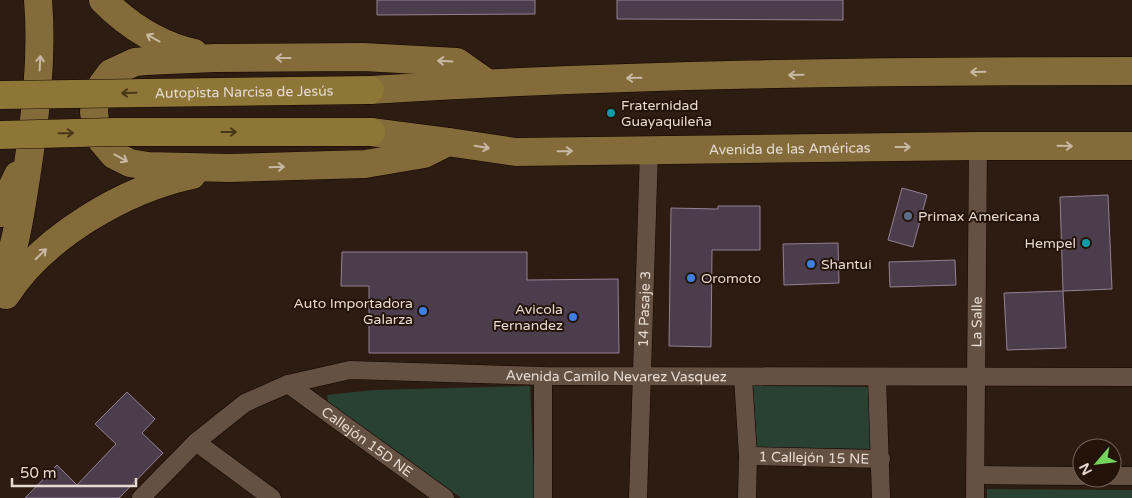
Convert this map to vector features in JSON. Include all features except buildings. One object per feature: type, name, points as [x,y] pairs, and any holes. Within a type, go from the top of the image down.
[{"type":"highway","name":"Autopista Narcisa de Jesús","points":[[0,95],[370,90]]},
{"type":"highway","points":[[0,136],[114,132],[371,132]]},
{"type":"main road","points":[[0,288],[8,270],[16,241],[37,103],[40,57],[38,0]]},
{"type":"main road","points":[[103,0],[151,38],[174,48],[215,58]]},
{"type":"main road","points":[[1013,71],[1089,58],[1132,56]]},
{"type":"main road","points":[[448,142],[424,154],[365,164],[229,168],[148,166],[130,163],[114,155],[102,141],[96,127],[95,99],[102,85],[111,74],[135,62],[215,58],[362,57],[457,62],[487,83],[1013,71],[1132,71]]},
{"type":"main road","name":"Autopista Narcisa de Jesús","points":[[370,90],[487,83]]},
{"type":"main road","points":[[371,132],[448,142]]},
{"type":"main road","name":"Avenida de las Américas","points":[[448,142],[516,152],[1132,146]]},
{"type":"main road","points":[[0,213],[31,146]]},
{"type":"main road","points":[[0,305],[11,287],[32,262],[56,240],[82,222],[107,208],[152,188],[183,177],[229,168]]},
{"type":"street","name":"La Salle","points":[[976,498],[978,146]]},
{"type":"street","name":"14 Pasaje 3","points":[[638,498],[649,150]]},
{"type":"street","name":"Avenida Camilo Nevarez Vasquez","points":[[141,498],[196,442],[245,403],[288,384],[350,370],[542,376],[1132,377]]},
{"type":"street","points":[[542,376],[543,498]]},
{"type":"street","points":[[743,377],[748,456],[747,498]]},
{"type":"street","points":[[877,377],[881,498]]},
{"type":"street","name":"Callejón 15D NE","points":[[288,384],[445,498]]},
{"type":"street","points":[[196,442],[272,498]]},
{"type":"street","name":"1 Callejón 15 NE","points":[[748,456],[881,459]]},
{"type":"street","points":[[976,475],[1072,476]]},
{"type":"green space","points":[[530,386],[535,498],[461,498],[328,402],[327,395],[373,390]]},
{"type":"green space","points":[[753,386],[869,387],[870,449],[757,447]]},
{"type":"green space","points":[[987,489],[1132,490],[1132,498],[987,498]]},
{"type":"place","name":"Fraternidad Guayaquileña","points":[[611,113]]},
{"type":"place","name":"Primax Americana","points":[[908,216]]},
{"type":"place","name":"Hempel","points":[[1086,243]]},
{"type":"place","name":"Shantui","points":[[811,264]]},
{"type":"place","name":"Oromoto","points":[[691,278]]},
{"type":"place","name":"Auto Importadora Galarza","points":[[423,311]]},
{"type":"place","name":"Avicola Fernandez","points":[[573,317]]}]
